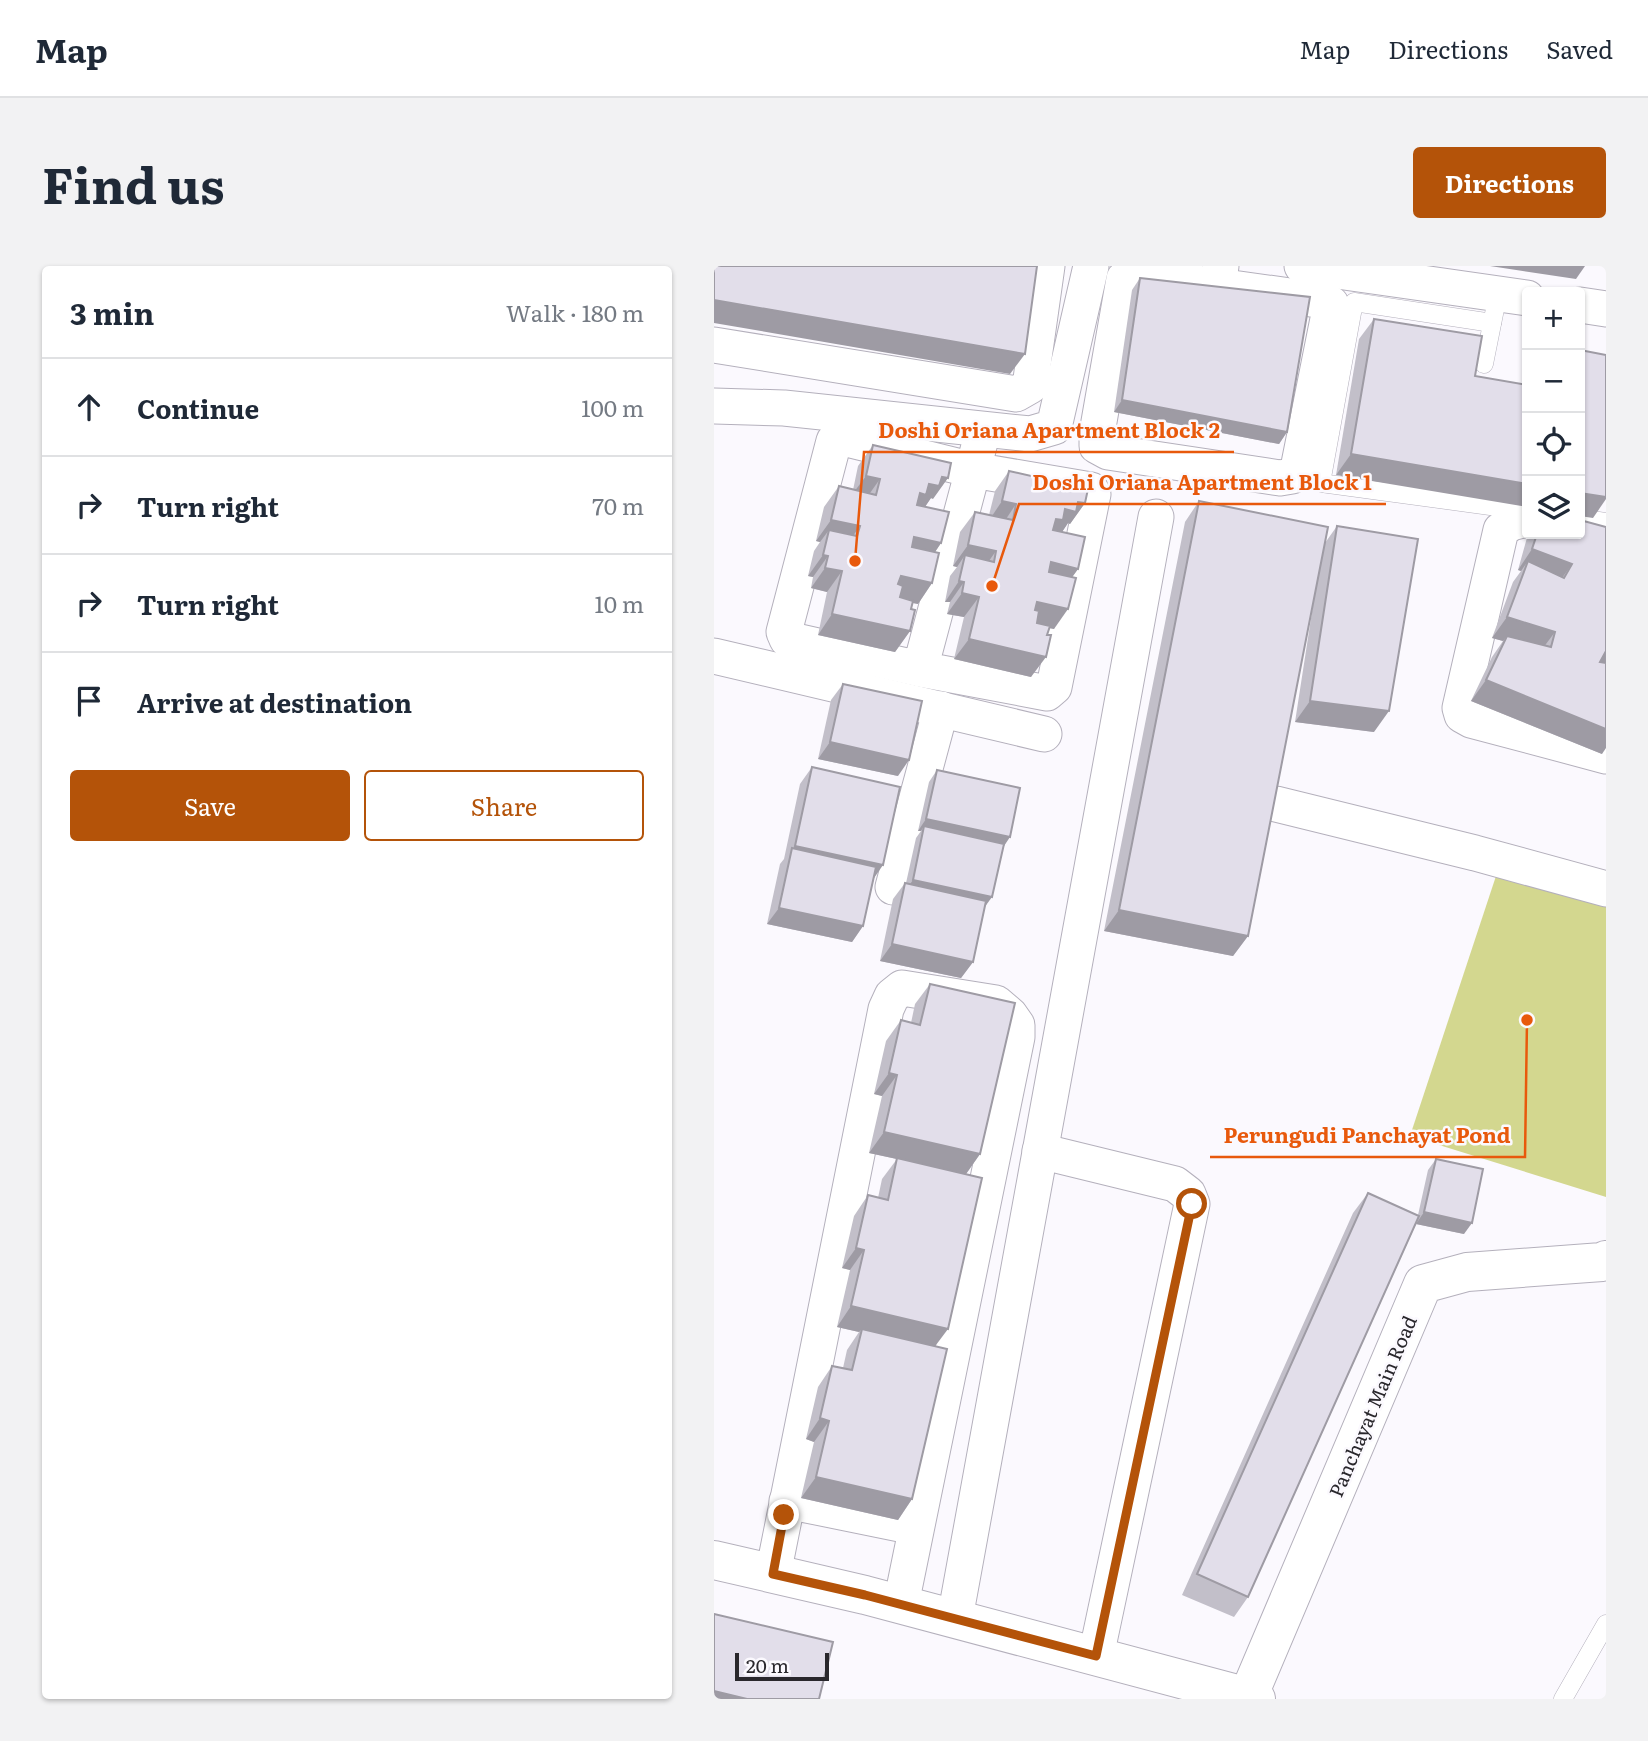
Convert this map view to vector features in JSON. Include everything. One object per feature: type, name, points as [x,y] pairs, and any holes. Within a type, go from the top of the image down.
[{"type":"street","points":[[714,345],[1016,394],[1030,386],[1047,266]]},
{"type":"street","points":[[714,406],[784,408],[1030,434],[1054,426],[1091,266]]},
{"type":"street","points":[[1305,266],[1448,276],[1506,305]]},
{"type":"street","points":[[1134,274],[1219,276],[1331,304],[1298,469],[1292,476],[1280,478],[1108,452],[1097,446],[1124,279],[1134,274]]},
{"type":"street","points":[[1585,306],[1606,309]]},
{"type":"street","points":[[920,669],[983,430]]},
{"type":"street","points":[[843,438],[973,470],[1091,490],[1093,494],[1054,687],[1048,693],[920,669],[787,639],[784,632],[834,441],[843,438]]},
{"type":"street","points":[[955,1618],[1156,517]]},
{"type":"street","points":[[1522,520],[1511,523],[1501,530],[1460,708],[1462,715],[1471,720],[1606,756]]},
{"type":"street","points":[[1585,537],[1606,543]]},
{"type":"street","points":[[714,656],[1044,734]]},
{"type":"street","points":[[893,887],[941,709]]},
{"type":"street","points":[[1276,804],[1475,853],[1606,889]]},
{"type":"street","points":[[773,1574],[886,1009],[892,996],[902,988],[996,1003],[1017,1025],[1017,1037],[901,1604]]},
{"type":"street","points":[[1040,1151],[1175,1184],[1188,1194],[1192,1204],[1096,1656]]},
{"type":"street","name":"Panchayat Main Road","points":[[1250,1698],[1423,1284],[1466,1272],[1606,1260]]},
{"type":"street","points":[[787,1500],[915,1527]]},
{"type":"street","points":[[714,1560],[901,1604],[1250,1698]]},
{"type":"lane","points":[[1484,364],[1506,305],[1354,302],[1321,483],[1522,510]]},
{"type":"lane","points":[[1585,519],[1606,522]]},
{"type":"lane","points":[[1563,1699],[1606,1624]]},
{"type":"shaded area","points":[[1496,876],[1606,904],[1606,1197],[1410,1136]]},
{"type":"building","points":[[714,266],[1037,266],[1025,354],[714,300]]},
{"type":"building","points":[[1140,278],[1310,297],[1287,432],[1122,400]]},
{"type":"building","points":[[1374,319],[1482,336],[1475,376],[1522,384],[1522,483],[1351,454]]},
{"type":"building","points":[[1585,351],[1606,355],[1606,497],[1585,494]]},
{"type":"building","points":[[873,445],[951,463],[948,478],[942,477],[939,486],[929,484],[926,495],[920,493],[917,505],[949,512],[941,543],[914,537],[912,547],[939,553],[932,583],[901,576],[898,584],[903,586],[900,597],[913,601],[911,609],[915,610],[910,631],[832,614],[842,571],[825,568],[828,556],[823,555],[829,530],[857,536],[860,526],[831,520],[839,486],[876,495],[880,479],[866,476]]},
{"type":"building","points":[[1009,471],[1088,489],[1085,503],[1078,502],[1076,512],[1065,509],[1063,520],[1056,519],[1053,530],[1085,537],[1078,569],[1051,562],[1049,572],[1076,578],[1068,609],[1037,602],[1037,623],[1050,626],[1047,635],[1051,635],[1046,657],[969,639],[979,597],[962,593],[964,582],[959,581],[965,555],[994,562],[996,551],[968,545],[975,512],[1013,520],[1016,504],[1002,501]]},
{"type":"building","points":[[1199,501],[1328,527],[1248,936],[1119,910]]},
{"type":"building","points":[[1585,521],[1606,527],[1606,651],[1600,662],[1606,663],[1606,729],[1486,680],[1507,636],[1551,647],[1555,632],[1507,617],[1528,561],[1564,578],[1572,564],[1532,549],[1535,539],[1585,539]]},
{"type":"building","points":[[1337,526],[1418,539],[1389,711],[1310,701]]},
{"type":"building","points":[[843,684],[922,701],[909,760],[830,742]]},
{"type":"building","points":[[812,767],[900,787],[883,865],[795,846]]},
{"type":"building","points":[[937,770],[1020,788],[1010,837],[926,819]]},
{"type":"building","points":[[924,826],[1004,844],[992,897],[913,880]]},
{"type":"building","points":[[792,848],[876,867],[863,926],[779,908]]},
{"type":"building","points":[[905,883],[986,901],[973,962],[892,944]]},
{"type":"building","points":[[930,984],[1015,1003],[980,1154],[884,1132],[897,1075],[889,1073],[901,1020],[920,1025]]},
{"type":"building","points":[[897,1158],[982,1178],[948,1329],[851,1306],[864,1250],[856,1248],[868,1195],[888,1200]]},
{"type":"building","points":[[1436,1159],[1483,1169],[1472,1223],[1424,1212]]},
{"type":"building","points":[[1368,1193],[1419,1216],[1248,1597],[1197,1574]]},
{"type":"building","points":[[862,1329],[947,1349],[912,1499],[816,1477],[829,1421],[820,1418],[832,1366],[852,1370]]},
{"type":"building","points":[[714,1614],[833,1642],[819,1699],[747,1699],[714,1691]]},
{"type":"place","name":"Doshi Oriana Apartment Block 2","points":[[855,561]]},
{"type":"place","name":"Doshi Oriana Apartment Block 1","points":[[992,586]]},
{"type":"place","name":"Perungudi Panchayat Pond","points":[[1527,1020]]},
{"type":"route","points":[[784,1515],[773,1574],[865,1595],[1096,1656],[1192,1204]]}]
